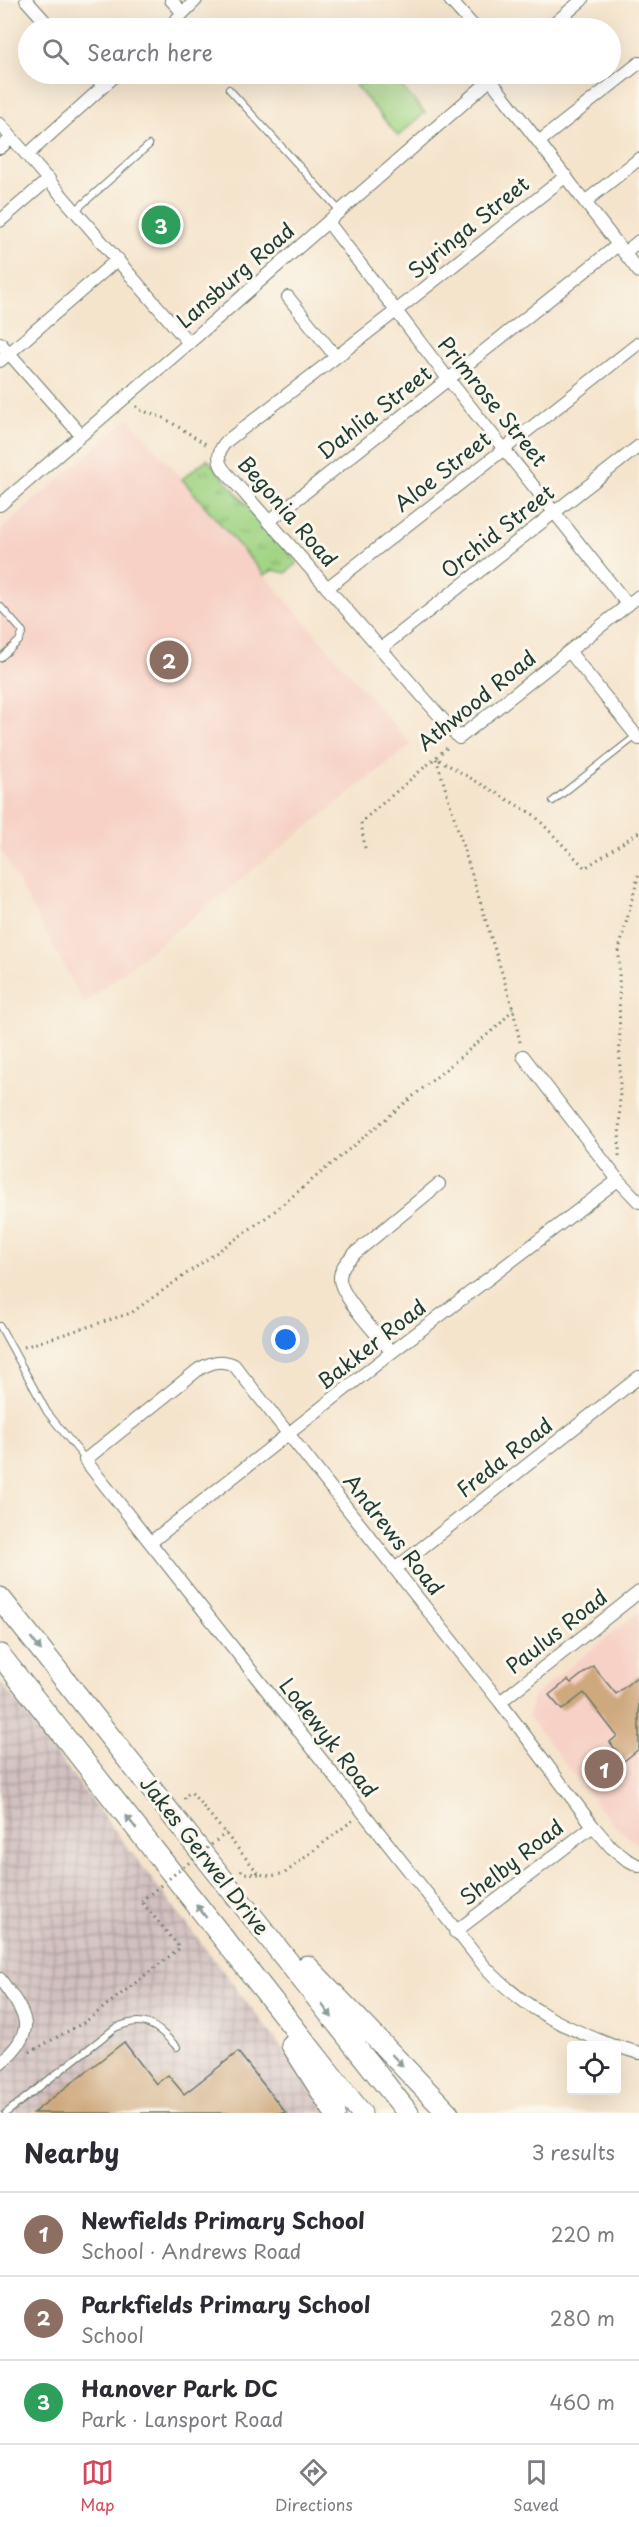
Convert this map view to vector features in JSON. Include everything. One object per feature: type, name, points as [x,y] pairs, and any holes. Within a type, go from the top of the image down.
[{"type":"highway","name":"Jakes Gerwel Drive","points":[[0,1598],[408,2113]]},
{"type":"highway","name":"Jakes Gerwel Drive","points":[[0,1655],[361,2113]]},
{"type":"highway","points":[[212,1866],[448,2113]]},
{"type":"highway","points":[[235,1954],[335,2113]]},
{"type":"street","points":[[26,0],[42,18]]},
{"type":"street","points":[[171,0],[183,13]]},
{"type":"street","points":[[178,18],[196,0]]},
{"type":"street","points":[[450,0],[466,18]]},
{"type":"street","points":[[561,18],[582,0]]},
{"type":"street","points":[[621,77],[639,63]]},
{"type":"street","name":"Lansburg Road","points":[[0,505],[340,212],[484,84]]},
{"type":"street","points":[[499,84],[639,272]]},
{"type":"street","points":[[540,141],[612,84]]},
{"type":"street","points":[[27,155],[103,85]]},
{"type":"street","points":[[0,124],[189,343]]},
{"type":"street","points":[[0,148],[12,138]]},
{"type":"street","points":[[586,201],[639,159]]},
{"type":"street","name":"Syringa Street","points":[[396,311],[566,176]]},
{"type":"street","points":[[0,221],[49,179]]},
{"type":"street","name":"Primrose Street","points":[[328,222],[449,380],[628,605]]},
{"type":"street","name":"Dahlia Street","points":[[268,522],[621,249],[639,241]]},
{"type":"street","points":[[4,357],[118,259]]},
{"type":"street","points":[[288,297],[336,357]]},
{"type":"street","name":"Begonia Road","points":[[396,311],[228,440],[219,454],[220,465],[459,738]]},
{"type":"street","points":[[0,343],[4,357],[81,435]]},
{"type":"street","name":"Aloe Street","points":[[327,588],[639,343]]},
{"type":"street","name":"Orchid Street","points":[[380,649],[639,446]]},
{"type":"street","name":"Athwood Road","points":[[459,738],[639,596]]},
{"type":"street","points":[[569,651],[638,737]]},
{"type":"street","points":[[523,1056],[618,1180],[639,1202]]},
{"type":"street","name":"Bakker Road","points":[[151,1542],[392,1352],[618,1180]]},
{"type":"street","points":[[392,1352],[342,1289],[340,1275],[342,1268],[354,1254],[439,1184]]},
{"type":"street","name":"Andrews Road","points":[[85,1460],[199,1369],[212,1362],[224,1361],[234,1365],[242,1372],[500,1702],[593,1826],[611,1847],[639,1866]]},
{"type":"street","name":"Freda Road","points":[[395,1569],[639,1377]]},
{"type":"street","name":"Lodewyk Road","points":[[85,1460],[455,1932],[505,1989],[526,2005],[572,2029],[602,2041]]},
{"type":"street","name":"Paulus Road","points":[[500,1702],[639,1592]]},
{"type":"street","name":"Shelby Road","points":[[455,1932],[593,1826]]},
{"type":"street","points":[[0,1979],[24,2011],[26,2030],[14,2051],[0,2063]]},
{"type":"street","name":"Lodewyk Road","points":[[621,2048],[639,2052]]},
{"type":"lane","points":[[229,89],[340,212]]},
{"type":"lane","points":[[76,210],[149,145]]},
{"type":"lane","points":[[0,606],[23,632],[19,641],[0,658]]},
{"type":"lane","points":[[553,801],[638,737]]},
{"type":"lane","name":"Lodewyk Road","points":[[0,1326],[47,1412],[85,1460]]},
{"type":"lane","points":[[6,2113],[115,2028],[124,2024],[149,2022],[177,2047]]},
{"type":"path","points":[[127,397],[140,410],[164,418],[219,454]]},
{"type":"path","name":"Athwood Road","points":[[365,848],[361,822],[459,738]]},
{"type":"path","points":[[436,758],[534,815],[585,868],[639,832]]},
{"type":"path","points":[[436,758],[513,1009],[523,1056]]},
{"type":"path","points":[[618,1180],[619,950],[639,873]]},
{"type":"path","points":[[13,1350],[131,1313],[271,1214],[499,1025],[513,1009]]},
{"type":"path","points":[[190,1806],[184,1797],[191,1792],[259,1874]]},
{"type":"path","points":[[237,1864],[243,1873],[271,1876],[285,1873],[362,1813]]},
{"type":"path","points":[[28,2052],[85,2022],[180,1948],[141,1901],[226,1833]]},
{"type":"path","points":[[217,1839],[224,1848]]},
{"type":"shaded area","points":[[129,418],[411,745],[84,1003],[0,849],[0,531]]},
{"type":"shaded area","points":[[639,1612],[639,1846],[610,1821],[529,1717],[533,1696]]},
{"type":"shaded area","points":[[0,1681],[332,2113],[0,2113]]},
{"type":"green space","points":[[400,84],[425,113],[398,136],[355,85]]},
{"type":"green space","points":[[207,459],[297,563],[286,573],[273,570],[264,575],[182,479]]},
{"type":"building","points":[[593,1666],[616,1694],[639,1675],[639,1749],[624,1761],[610,1742],[617,1736],[584,1693],[562,1710],[549,1695],[568,1680],[571,1683]]},
{"type":"building","points":[[124,2042],[156,2084],[168,2075],[184,2094],[238,2052],[286,2113],[33,2113]]},
{"type":"place","name":"Hanover Park DC","points":[[161,225]]},
{"type":"place","name":"Parkfields Primary School","points":[[169,660]]},
{"type":"place","name":"Newfields Primary School","points":[[604,1769]]}]
